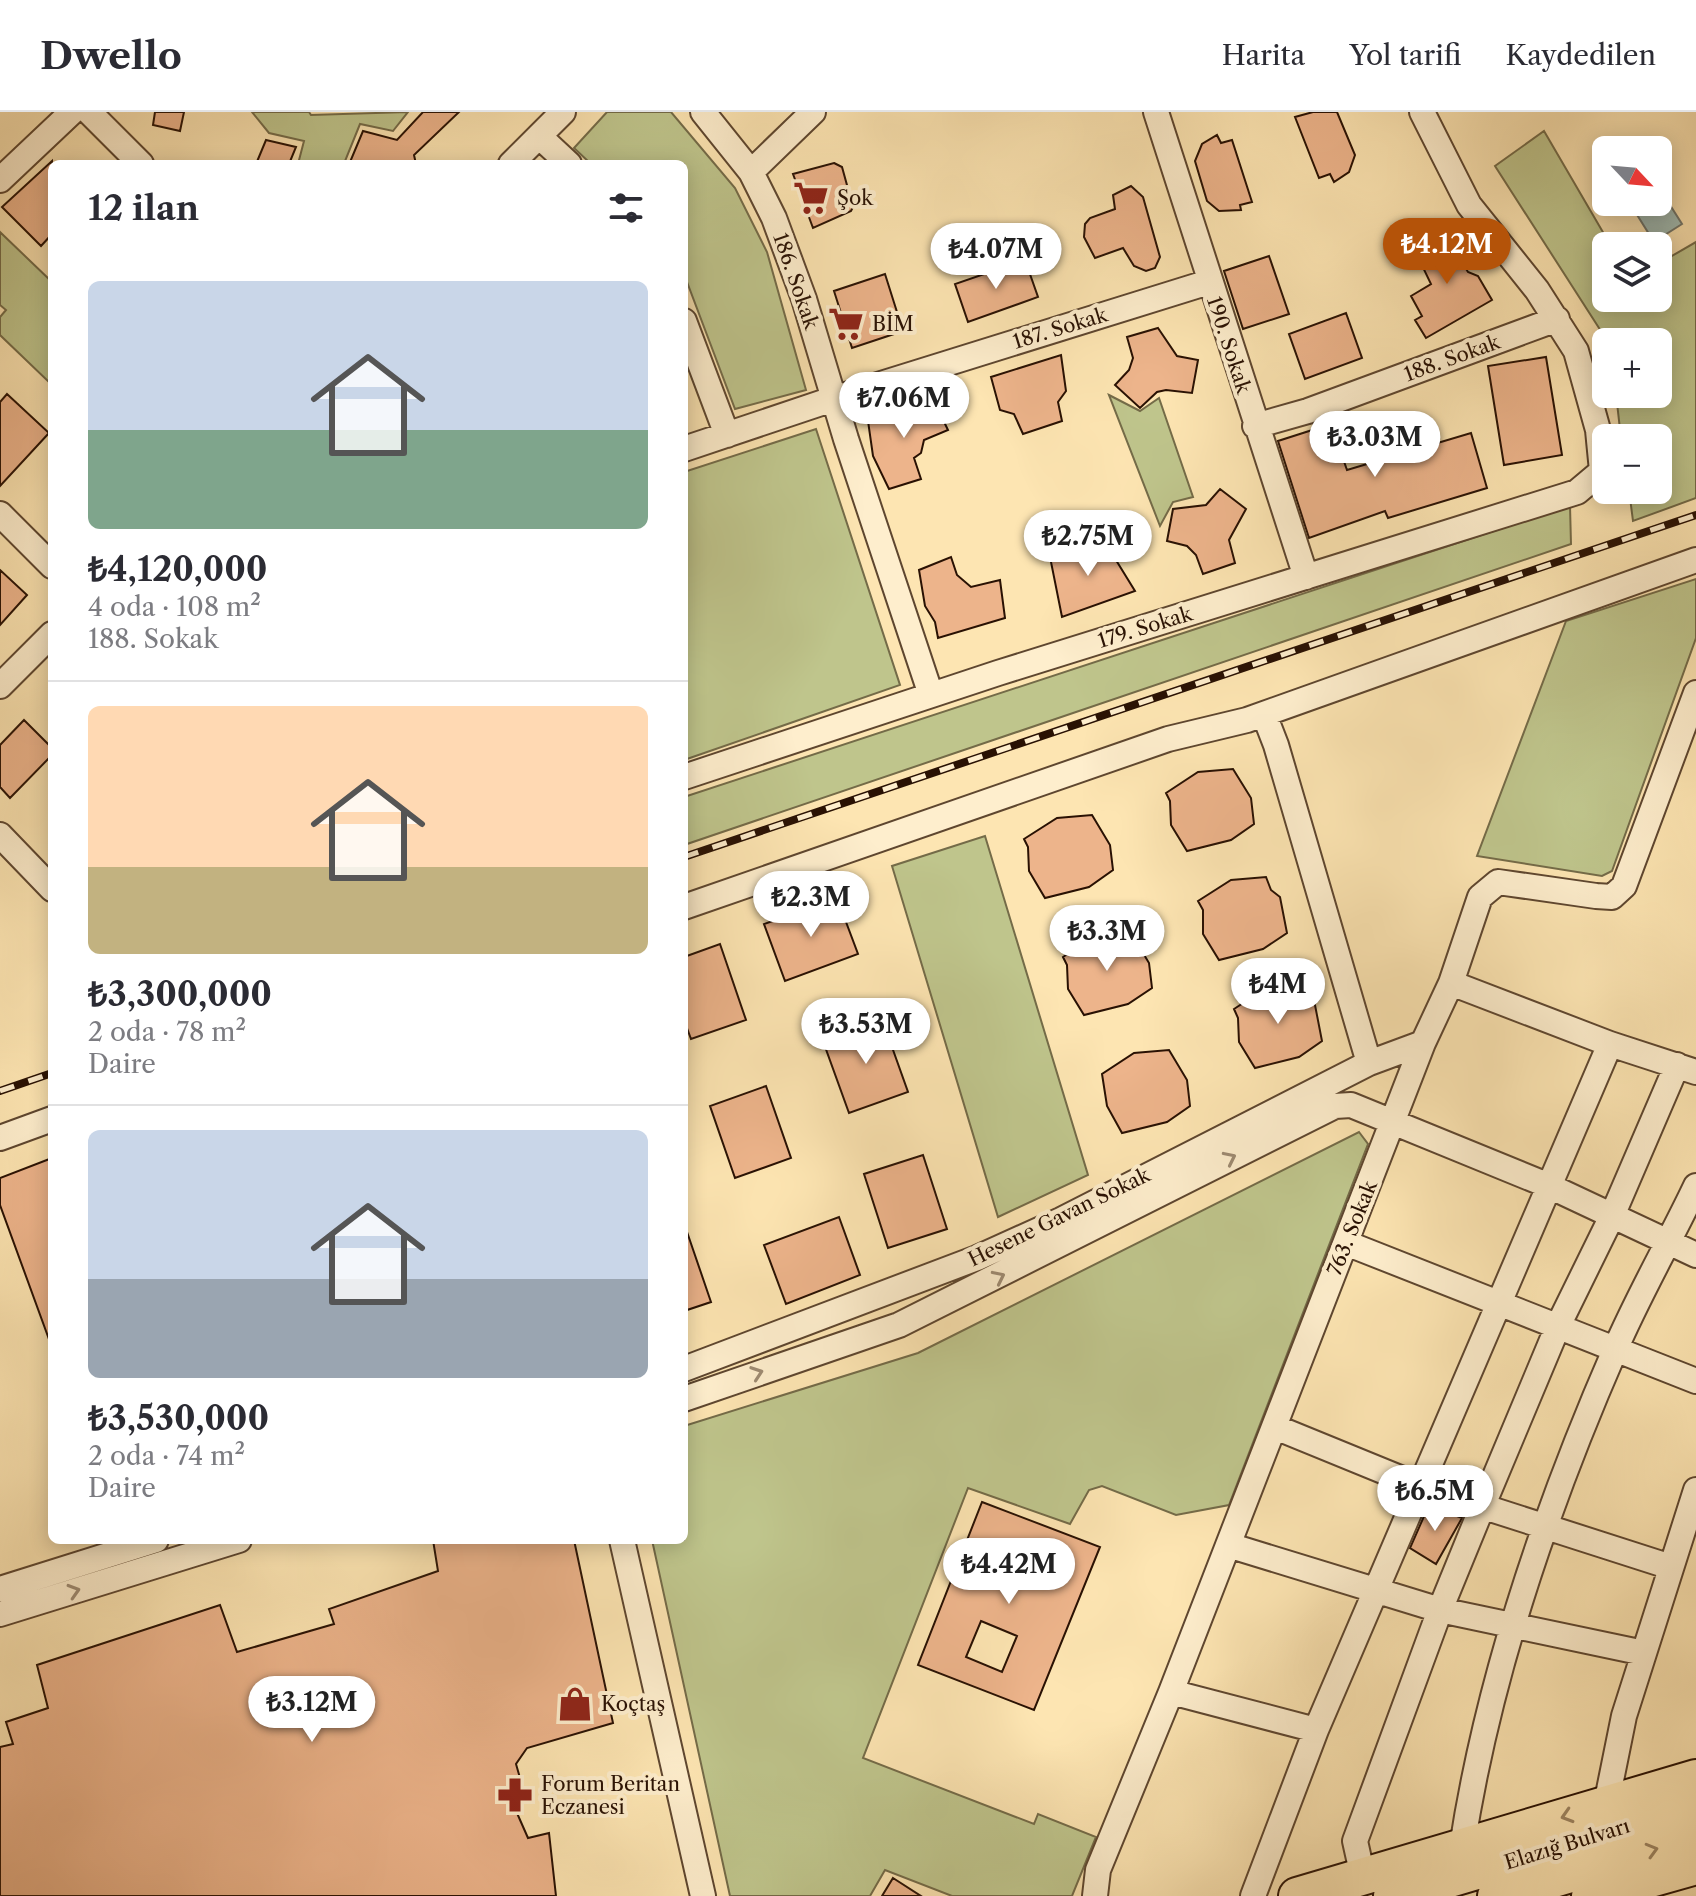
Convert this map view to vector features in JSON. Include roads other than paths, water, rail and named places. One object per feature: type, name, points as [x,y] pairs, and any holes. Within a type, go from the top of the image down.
[{"type":"highway","points":[[1297,1896],[1377,1886],[1462,1847],[1696,1778]]},
{"type":"highway","name":"Elazığ Bulvarı","points":[[1377,1886],[1696,1806]]},
{"type":"highway","name":"Elazığ Bulvarı","points":[[1496,1896],[1696,1837]]},
{"type":"highway","points":[[1590,1896],[1696,1866]]},
{"type":"street","points":[[0,180],[72,112]]},
{"type":"street","points":[[89,112],[137,160]]},
{"type":"street","points":[[515,160],[563,112]]},
{"type":"street","name":"186. Sokak","points":[[703,112],[751,172],[774,218],[804,299],[833,399],[931,695]]},
{"type":"street","points":[[751,172],[813,112]]},
{"type":"street","name":"190. Sokak","points":[[1156,112],[1306,577]]},
{"type":"street","points":[[1422,112],[1469,205],[1557,319]]},
{"type":"street","points":[[539,136],[565,160]]},
{"type":"street","name":"187. Sokak","points":[[688,448],[833,399],[1209,282]]},
{"type":"street","name":"188. Sokak","points":[[1255,426],[1308,411],[1557,319]]},
{"type":"street","name":"179. Sokak","points":[[688,776],[931,695],[1577,492],[1602,471],[1598,430],[1576,351],[1557,319]]},
{"type":"street","points":[[688,332],[727,435]]},
{"type":"street","points":[[0,514],[48,562]]},
{"type":"street","points":[[688,906],[1168,739],[1264,714],[1696,560]]},
{"type":"street","points":[[0,686],[48,638]]},
{"type":"street","name":"763. Sokak","points":[[1095,1896],[1098,1870],[1171,1692],[1423,1043],[1451,983],[1480,897],[1498,882],[1612,897],[1624,886],[1696,693]]},
{"type":"street","points":[[1264,714],[1276,745],[1369,1063]]},
{"type":"street","points":[[0,835],[48,885]]},
{"type":"street","points":[[1377,1886],[1355,1841],[1440,1610],[1558,1326],[1687,1069],[1610,1044],[1451,983]]},
{"type":"street","name":"Hesene Gavan Sokak","points":[[688,1367],[977,1258],[1061,1220],[1369,1063],[1423,1043]]},
{"type":"street","points":[[1253,1896],[1316,1730],[1610,1044]]},
{"type":"street","points":[[688,1398],[899,1325],[1335,1106],[1351,1105],[1547,1185],[1696,1255]]},
{"type":"street","points":[[0,1138],[48,1120]]},
{"type":"street","points":[[1462,1847],[1470,1795],[1514,1626],[1546,1525],[1616,1348],[1696,1186]]},
{"type":"street","points":[[1346,1243],[1696,1381]]},
{"type":"street","points":[[1275,1427],[1422,1487],[1671,1567]]},
{"type":"street","points":[[1606,1805],[1624,1716],[1696,1490]]},
{"type":"street","points":[[0,1589],[143,1544]]},
{"type":"street","points":[[0,1614],[226,1544]]},
{"type":"street","points":[[623,1544],[703,1896]]},
{"type":"street","points":[[1228,1545],[1376,1593],[1440,1610],[1644,1653]]},
{"type":"street","points":[[1171,1692],[1316,1730]]},
{"type":"water","points":[[1672,208],[1682,224],[1669,232],[1648,232],[1638,216],[1672,216]]},
{"type":"railway","points":[[688,856],[1696,515]]},
{"type":"railway","points":[[0,1091],[48,1074]]},
{"type":"place","name":"Şok","points":[[811,198]]},
{"type":"place","name":"BİM","points":[[846,324]]},
{"type":"place","name":"Koçtaş","points":[[575,1704]]},
{"type":"place","name":"Forum Beritan Eczanesi","points":[[515,1795]]}]
